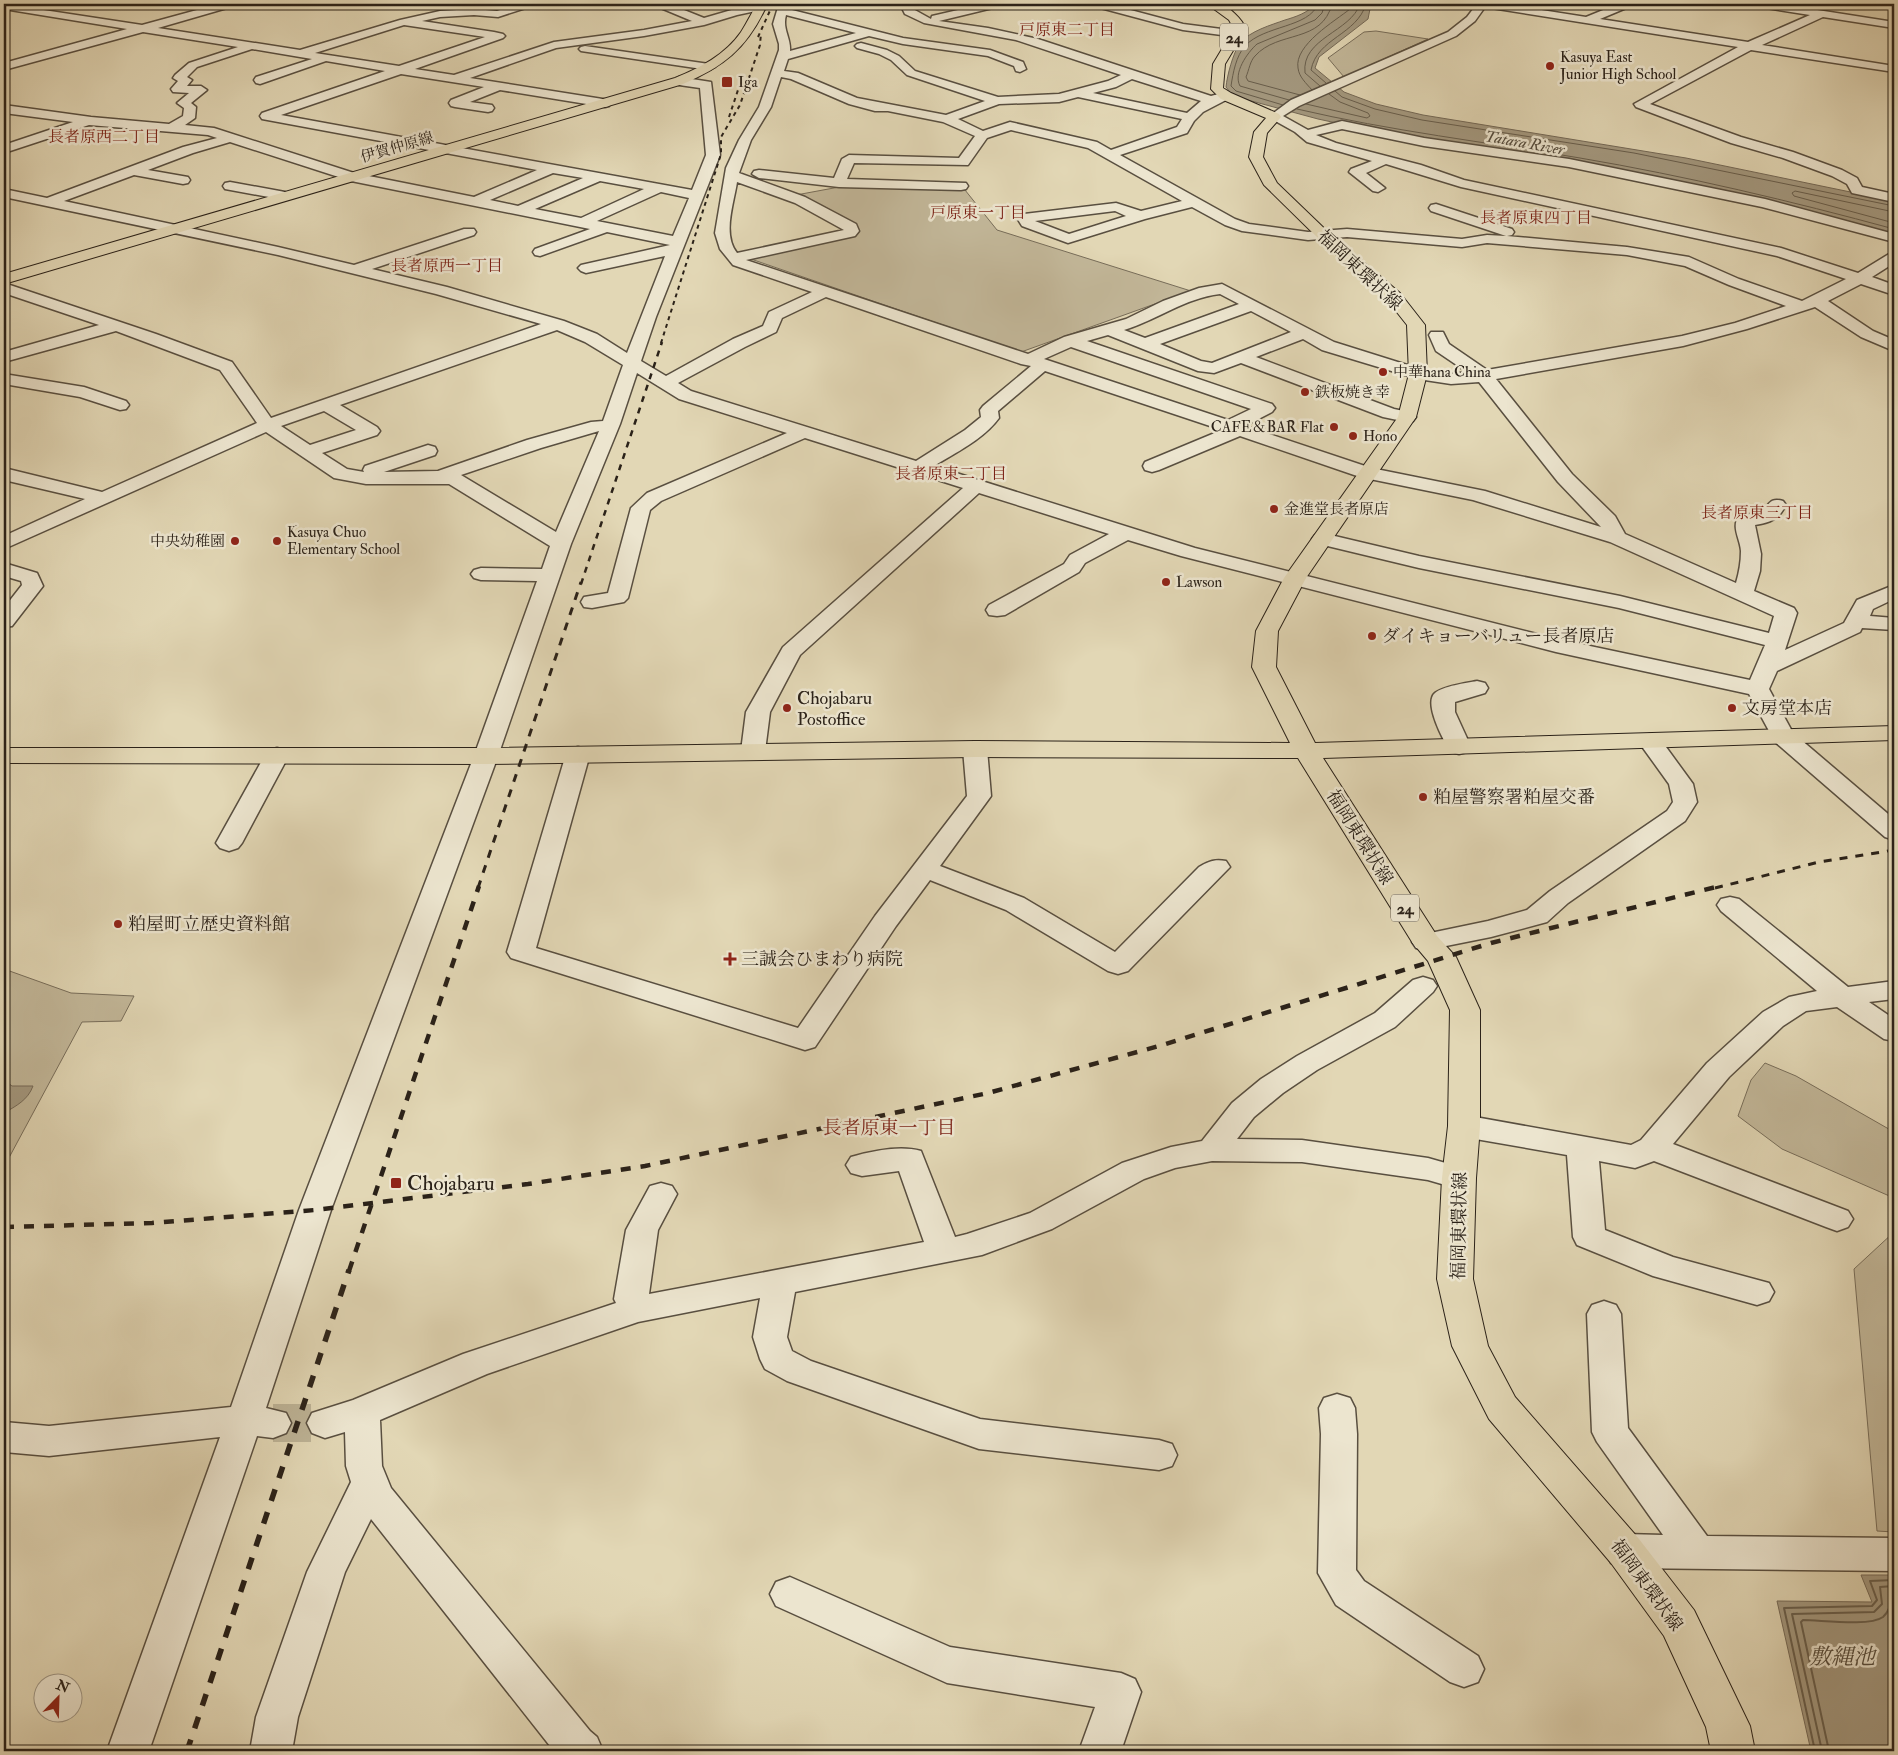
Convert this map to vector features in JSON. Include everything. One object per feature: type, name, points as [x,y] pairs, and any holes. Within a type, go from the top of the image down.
[{"type":"main road","name":"24","points":[[1212,4],[1233,18],[1240,29],[1221,58],[1215,82],[1217,89],[1226,96]]},
{"type":"main road","points":[[761,6],[780,6]]},
{"type":"main road","name":"伊賀仲原線","points":[[4,279],[447,149],[611,105],[679,81],[709,67],[731,51],[750,30],[761,6]]},
{"type":"main road","points":[[1226,96],[1278,114]]},
{"type":"main road","name":"福岡東環状線","points":[[1278,114],[1261,132],[1257,145],[1256,157],[1271,185],[1323,235],[1394,297],[1416,325],[1418,374],[1407,417],[1295,578],[1267,631],[1264,667],[1306,751],[1426,942],[1441,957],[1465,1010],[1464,1126],[1459,1178],[1455,1279],[1470,1346],[1502,1408],[1625,1551],[1678,1623],[1728,1726],[1733,1751]]},
{"type":"main road","points":[[4,756],[486,756],[976,749],[1306,751],[1894,733]]},
{"type":"street","points":[[7,8],[31,4]]},
{"type":"street","points":[[4,67],[230,4]]},
{"type":"street","points":[[424,4],[440,14]]},
{"type":"street","points":[[299,54],[404,22],[440,14],[474,12],[498,14],[528,4]]},
{"type":"street","points":[[660,4],[704,22]]},
{"type":"street","points":[[905,4],[911,14],[925,21],[989,31],[1045,44],[1131,75],[1210,100]]},
{"type":"street","points":[[782,57],[844,41],[870,32],[997,4]]},
{"type":"street","points":[[1097,4],[1182,27],[1237,34]]},
{"type":"street","points":[[1482,4],[1471,19],[1452,34],[1345,81],[1278,114],[1312,139],[1331,146],[1480,187],[1781,252],[1894,290]]},
{"type":"street","points":[[1486,4],[1894,69]]},
{"type":"street","points":[[1588,20],[1627,4]]},
{"type":"street","points":[[1760,4],[1894,24]]},
{"type":"street","points":[[454,79],[554,45],[644,33],[704,22],[761,6]]},
{"type":"street","points":[[1020,69],[1019,64],[990,53],[903,41],[780,6],[778,24],[786,44],[764,107],[745,140],[732,173],[722,234],[723,244],[729,254],[738,262],[1367,473],[1478,495],[1617,538],[1786,613],[1777,642],[1758,689],[1783,737],[1894,832]]},
{"type":"street","points":[[7,8],[611,105]]},
{"type":"street","points":[[1824,14],[1749,46],[1640,104],[1736,140],[1788,155],[1836,173],[1852,181],[1857,190],[1894,198]]},
{"type":"street","points":[[404,22],[504,37],[399,70],[266,116],[698,195]]},
{"type":"street","points":[[526,40],[709,67]]},
{"type":"street","points":[[844,41],[883,52],[895,58],[910,73],[997,101]]},
{"type":"street","points":[[324,46],[375,54]]},
{"type":"street","points":[[173,127],[189,118],[190,107],[183,102],[201,90],[177,89],[186,80],[179,78],[189,67],[252,47]]},
{"type":"street","points":[[954,61],[972,56]]},
{"type":"street","points":[[260,80],[327,58]]},
{"type":"street","points":[[908,70],[928,67]]},
{"type":"street","points":[[776,73],[794,76],[860,103],[947,119],[982,135],[1010,126],[1092,145],[1239,226],[1308,236],[1346,233],[1462,243],[1487,239],[1524,227]]},
{"type":"street","points":[[947,119],[997,101],[1059,98],[1079,94],[1112,84],[1131,75]]},
{"type":"street","points":[[516,89],[542,79]]},
{"type":"street","points":[[128,1751],[258,1422],[315,1210],[486,756],[561,544],[610,426],[632,362],[713,155],[705,90],[707,85],[679,81]]},
{"type":"street","points":[[488,108],[455,103],[499,86]]},
{"type":"street","points":[[1079,94],[1188,117]]},
{"type":"street","points":[[1109,155],[1162,135],[1182,130],[1188,117],[1210,100],[1226,96]]},
{"type":"street","points":[[4,109],[92,121],[209,130],[352,177],[606,228],[677,245]]},
{"type":"street","points":[[4,116],[20,111]]},
{"type":"street","points":[[4,149],[92,121]]},
{"type":"street","points":[[1306,134],[1342,125],[1424,142],[1569,163],[1671,182],[1756,201],[1826,218],[1894,238]]},
{"type":"street","points":[[313,140],[341,130]]},
{"type":"street","points":[[839,183],[849,159],[963,162],[970,150],[977,145],[982,135]]},
{"type":"street","points":[[47,203],[188,150],[232,138]]},
{"type":"street","points":[[275,152],[296,145]]},
{"type":"street","points":[[414,159],[439,165]]},
{"type":"street","points":[[1378,188],[1356,172],[1385,160]]},
{"type":"street","points":[[491,171],[515,162]]},
{"type":"street","points":[[474,202],[553,168]]},
{"type":"street","points":[[132,171],[183,180]]},
{"type":"street","points":[[732,173],[839,183],[960,186]]},
{"type":"street","points":[[732,173],[820,209],[851,227],[852,231],[850,233],[733,258]]},
{"type":"street","points":[[518,211],[598,177]]},
{"type":"street","points":[[388,184],[407,178],[475,191],[457,198]]},
{"type":"street","points":[[230,186],[285,196]]},
{"type":"street","points":[[582,223],[659,188]]},
{"type":"street","points":[[4,193],[278,251],[441,290],[558,324],[591,338],[685,394],[1188,552],[1556,645],[1758,689]]},
{"type":"street","points":[[1140,216],[1116,207],[1024,218],[1026,223],[1068,239],[1140,216],[1194,202]]},
{"type":"street","points":[[1436,208],[1507,232]]},
{"type":"street","points":[[540,252],[606,228]]},
{"type":"street","points":[[355,269],[469,232]]},
{"type":"street","points":[[1487,239],[1627,252],[1689,262],[1734,282],[1801,306]]},
{"type":"street","points":[[586,268],[677,245]]},
{"type":"street","points":[[920,467],[990,418],[989,410],[1035,362],[1070,341],[1132,322],[1169,304],[1205,291],[1222,289],[1328,346],[1418,374],[1451,379],[1484,376],[1683,341],[1741,326],[1817,301],[1860,278],[1894,256]]},
{"type":"street","points":[[4,288],[226,366],[266,425],[341,474],[355,476],[443,477],[454,479],[561,544]]},
{"type":"street","points":[[666,384],[739,342],[770,329],[775,316],[826,290]]},
{"type":"street","points":[[1817,301],[1867,334],[1894,346]]},
{"type":"street","points":[[1144,344],[1252,305]]},
{"type":"street","points":[[4,543],[266,425],[558,324]]},
{"type":"street","points":[[4,357],[115,326]]},
{"type":"street","points":[[1108,330],[1198,366],[1214,368],[1304,333]]},
{"type":"street","points":[[1437,335],[1442,347],[1484,376],[1565,478],[1608,520],[1617,538]]},
{"type":"street","points":[[1070,341],[1266,408],[1234,429],[1152,466]]},
{"type":"street","points":[[1242,358],[1390,413],[1407,417]]},
{"type":"street","points":[[4,379],[84,392],[120,405]]},
{"type":"street","points":[[308,452],[371,431],[325,404]]},
{"type":"street","points":[[443,477],[448,473],[534,444],[597,426],[610,426]]},
{"type":"street","points":[[592,602],[617,598],[641,508],[654,497],[804,432]]},
{"type":"street","points":[[355,476],[428,451]]},
{"type":"street","points":[[8,478],[104,498]]},
{"type":"street","points":[[753,751],[758,712],[791,652],[976,485]]},
{"type":"street","points":[[1743,593],[1747,583],[1751,549],[1744,526],[1746,520],[1767,518],[1772,514],[1776,505]]},
{"type":"street","points":[[996,610],[1072,568],[1077,559],[1127,532]]},
{"type":"street","points":[[1322,539],[1420,562],[1620,602],[1777,642]]},
{"type":"street","points":[[4,569],[30,578],[33,586],[4,621]]},
{"type":"street","points":[[481,574],[551,575]]},
{"type":"street","points":[[1767,667],[1852,627],[1865,605],[1894,590]]},
{"type":"street","points":[[1857,621],[1894,624]]},
{"type":"street","points":[[1459,747],[1443,712],[1443,698],[1477,688]]},
{"type":"street","points":[[1426,942],[1491,929],[1537,916],[1559,897],[1676,816],[1686,802],[1680,784],[1650,741]]},
{"type":"street","points":[[578,754],[521,952],[804,1040],[885,922],[978,796],[976,749]]},
{"type":"street","points":[[229,842],[276,755]]},
{"type":"street","points":[[924,869],[1015,904],[1118,965],[1208,873],[1217,867]]},
{"type":"street","points":[[1730,905],[1843,998],[1894,1032]]},
{"type":"street","points":[[1212,1150],[1243,1110],[1272,1086],[1308,1063],[1385,1020],[1423,986]]},
{"type":"street","points":[[1464,1126],[1635,1157],[1652,1148],[1718,1070],[1773,1019],[1799,1003],[1894,990]]},
{"type":"street","points":[[1582,1147],[1589,1237],[1665,1267],[1757,1292]]},
{"type":"street","points":[[1652,1148],[1837,1219]]},
{"type":"street","points":[[325,1423],[362,1412],[475,1364],[636,1309],[970,1246],[1041,1221],[1133,1171],[1170,1158],[1212,1150],[1302,1151],[1428,1169],[1459,1178]]},
{"type":"street","points":[[862,1165],[910,1159],[944,1251]]},
{"type":"street","points":[[636,1309],[631,1299],[642,1230],[661,1194]]},
{"type":"street","points":[[780,1281],[770,1337],[777,1358],[799,1371],[979,1434],[1159,1455]]},
{"type":"street","points":[[1604,1314],[1610,1432],[1697,1552]]},
{"type":"street","points":[[1337,1408],[1339,1434],[1337,1573],[1350,1593],[1464,1669]]},
{"type":"street","points":[[362,1412],[364,1466],[375,1496],[575,1745],[582,1751]]},
{"type":"street","points":[[4,1436],[49,1441],[213,1423],[258,1422]]},
{"type":"street","points":[[272,1751],[277,1717],[326,1572],[370,1482]]},
{"type":"street","points":[[1625,1551],[1894,1556]]},
{"type":"street","points":[[790,1594],[947,1665],[1121,1692],[1100,1751]]},
{"type":"shaded area","points":[[1376,31],[1428,39],[1344,77],[1328,58],[1364,32]]},
{"type":"shaded area","points":[[850,185],[965,190],[997,230],[1191,291],[1021,352],[745,257],[858,233],[855,227],[796,195]]},
{"type":"shaded area","points":[[4,969],[71,993],[134,996],[121,1021],[82,1022],[4,1167]]},
{"type":"shaded area","points":[[1765,1063],[1796,1076],[1894,1132],[1894,1198],[1782,1149],[1738,1116],[1751,1080]]},
{"type":"shaded area","points":[[1894,1232],[1894,1532],[1877,1531],[1854,1269]]},
{"type":"water","name":"Tatara River","points":[[1315,4],[1371,4],[1368,19],[1319,57],[1315,68],[1344,92],[1376,104],[1423,115],[1686,158],[1894,201],[1894,235],[1750,196],[1578,163],[1397,136],[1318,119],[1233,96],[1226,87],[1233,58],[1240,43],[1255,32],[1301,14]]},
{"type":"water","points":[[4,1080],[12,1086],[33,1086],[25,1099],[4,1113]]},
{"type":"water","name":"敷縄池","points":[[1861,1575],[1894,1575],[1894,1751],[1811,1751],[1777,1601],[1872,1602]]},
{"type":"tunnel","points":[[273,1423],[325,1423]]},
{"type":"railway","points":[[758,37],[773,4]]},
{"type":"railway","points":[[661,343],[721,154],[721,137],[740,105],[760,45],[761,33]]},
{"type":"railway","points":[[729,117],[741,81]]},
{"type":"railway","points":[[581,584],[662,342]]},
{"type":"railway","points":[[478,888],[581,582]]},
{"type":"railway","points":[[1715,888],[1819,862],[1894,850]]},
{"type":"railway","points":[[372,1203],[479,886]]},
{"type":"railway","points":[[372,1203],[528,1184],[645,1166],[988,1093],[1159,1046],[1491,943],[1720,886]]},
{"type":"railway","points":[[4,1227],[152,1223],[315,1210],[372,1203]]},
{"type":"railway","points":[[349,1271],[372,1203]]},
{"type":"railway","points":[[187,1751],[349,1270]]},
{"type":"place","name":"Kasuya East Junior High School","points":[[1550,66]]},
{"type":"place","name":"Iga","points":[[727,82]]},
{"type":"place","name":"中華hana China","points":[[1383,372]]},
{"type":"place","name":"鉄板焼き幸","points":[[1305,392]]},
{"type":"place","name":"CAFE＆BAR Flat","points":[[1334,427]]},
{"type":"place","name":"Hono","points":[[1353,436]]},
{"type":"place","name":"金進堂長者原店","points":[[1274,509]]},
{"type":"place","name":"中央幼稚園","points":[[235,541]]},
{"type":"place","name":"Kasuya Chuo Elementary School","points":[[277,541]]},
{"type":"place","name":"Lawson","points":[[1166,582]]},
{"type":"place","name":"ダイキョーバリュー長者原店","points":[[1372,636]]},
{"type":"place","name":"Chojabaru Postoffice","points":[[787,708]]},
{"type":"place","name":"文房堂本店","points":[[1732,708]]},
{"type":"place","name":"粕屋警察署粕屋交番","points":[[1423,797]]},
{"type":"place","name":"粕屋町立歴史資料館","points":[[118,924]]},
{"type":"place","name":"三誠会ひまわり病院","points":[[730,959]]},
{"type":"place","name":"Chojabaru","points":[[396,1183]]},
{"type":"district","name":"戸原東二丁目","points":[[1067,29]]},
{"type":"district","name":"長者原西二丁目","points":[[104,136]]},
{"type":"district","name":"戸原東一丁目","points":[[978,212]]},
{"type":"district","name":"長者原東四丁目","points":[[1536,217]]},
{"type":"district","name":"長者原西一丁目","points":[[447,265]]},
{"type":"district","name":"長者原東二丁目","points":[[951,473]]},
{"type":"district","name":"長者原東三丁目","points":[[1757,512]]},
{"type":"district","name":"長者原東一丁目","points":[[889,1127]]}]
